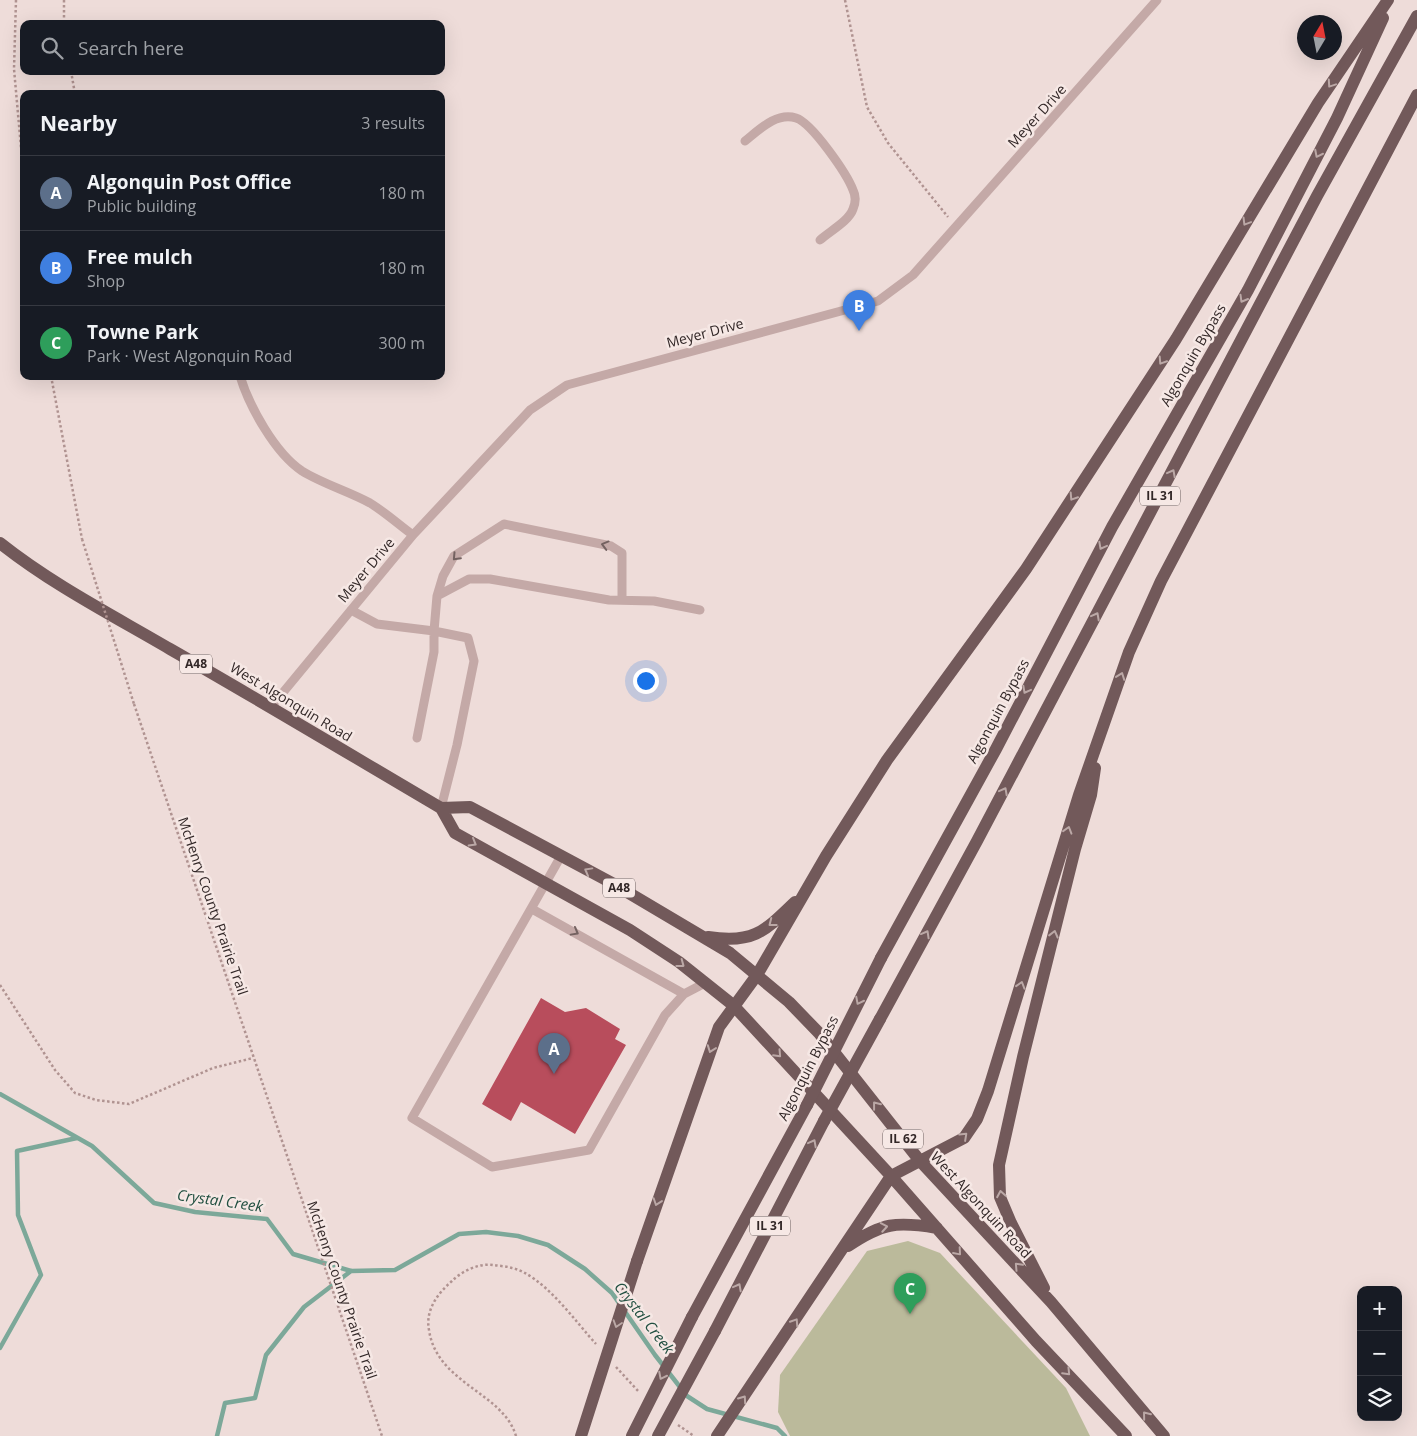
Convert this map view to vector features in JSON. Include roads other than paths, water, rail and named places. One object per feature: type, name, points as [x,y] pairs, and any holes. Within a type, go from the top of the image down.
[{"type":"main road","points":[[581,1436],[637,1261],[719,1027],[757,974],[887,760],[1042,544],[1176,339],[1318,104],[1390,0]]},
{"type":"main road","name":"Algonquin Bypass","points":[[632,1436],[692,1317],[807,1105],[881,958],[996,748],[1112,527],[1248,290],[1337,118],[1390,0]]},
{"type":"main road","name":"IL 31","points":[[658,1436],[824,1121],[902,976],[978,841],[1317,196],[1417,16]]},
{"type":"main road","points":[[717,1436],[891,1176],[964,1138],[978,1119],[1079,795],[1129,652],[1161,581],[1417,95]]},
{"type":"main road","name":"West Algonquin Road","points":[[1,546],[110,617],[164,645],[441,808],[470,807],[561,856],[730,953],[789,1002],[819,1033],[920,1161],[1050,1302],[1164,1436]]},
{"type":"main road","points":[[1050,1302],[1000,1197],[999,1165],[1023,1057],[1075,849],[1091,795],[1099,742]]},
{"type":"main road","name":"A48","points":[[441,808],[455,833],[630,930],[679,962],[733,1005]]},
{"type":"main road","points":[[702,936],[731,941],[747,939],[773,923],[808,890]]},
{"type":"main road","name":"IL 62","points":[[733,1005],[891,1176],[1036,1341],[1126,1436]]},
{"type":"main road","points":[[842,1250],[873,1229],[900,1224],[937,1228]]},
{"type":"lane","name":"Meyer Drive","points":[[271,707],[413,535],[530,410],[567,385],[878,301],[912,276],[1157,0]]},
{"type":"lane","points":[[745,141],[766,123],[781,118],[796,118],[808,126],[844,172],[854,195],[853,210],[820,240]]},
{"type":"lane","points":[[241,380],[258,418],[289,461],[301,470],[372,504],[413,535]]},
{"type":"lane","points":[[416,738],[434,652],[437,596],[443,576],[454,556],[504,524],[610,546],[622,553],[622,600]]},
{"type":"lane","points":[[437,596],[469,580],[490,578],[622,600],[654,601],[700,610]]},
{"type":"lane","points":[[351,610],[377,624],[434,631],[468,638],[474,661],[457,745],[441,808]]},
{"type":"lane","points":[[561,856],[412,1118],[492,1167],[589,1150],[665,1015],[684,994],[705,983]]},
{"type":"lane","points":[[532,909],[684,994]]},
{"type":"waterway","name":"Crystal Creek","points":[[0,1094],[92,1146],[154,1203],[195,1212],[267,1219],[293,1254],[351,1271],[395,1270],[459,1234],[486,1232],[518,1236],[548,1245],[585,1269],[612,1293],[655,1355],[687,1396],[707,1409],[777,1428],[785,1436]]},
{"type":"waterway","points":[[0,1348],[41,1275],[18,1215],[17,1151],[77,1138]]},
{"type":"waterway","points":[[217,1436],[225,1403],[255,1398],[266,1355],[304,1307],[351,1271]]},
{"type":"place","name":"Free mulch","points":[[859,331]]},
{"type":"place","name":"Algonquin Post Office","points":[[554,1074]]},
{"type":"place","name":"Towne Park","points":[[910,1314]]}]
